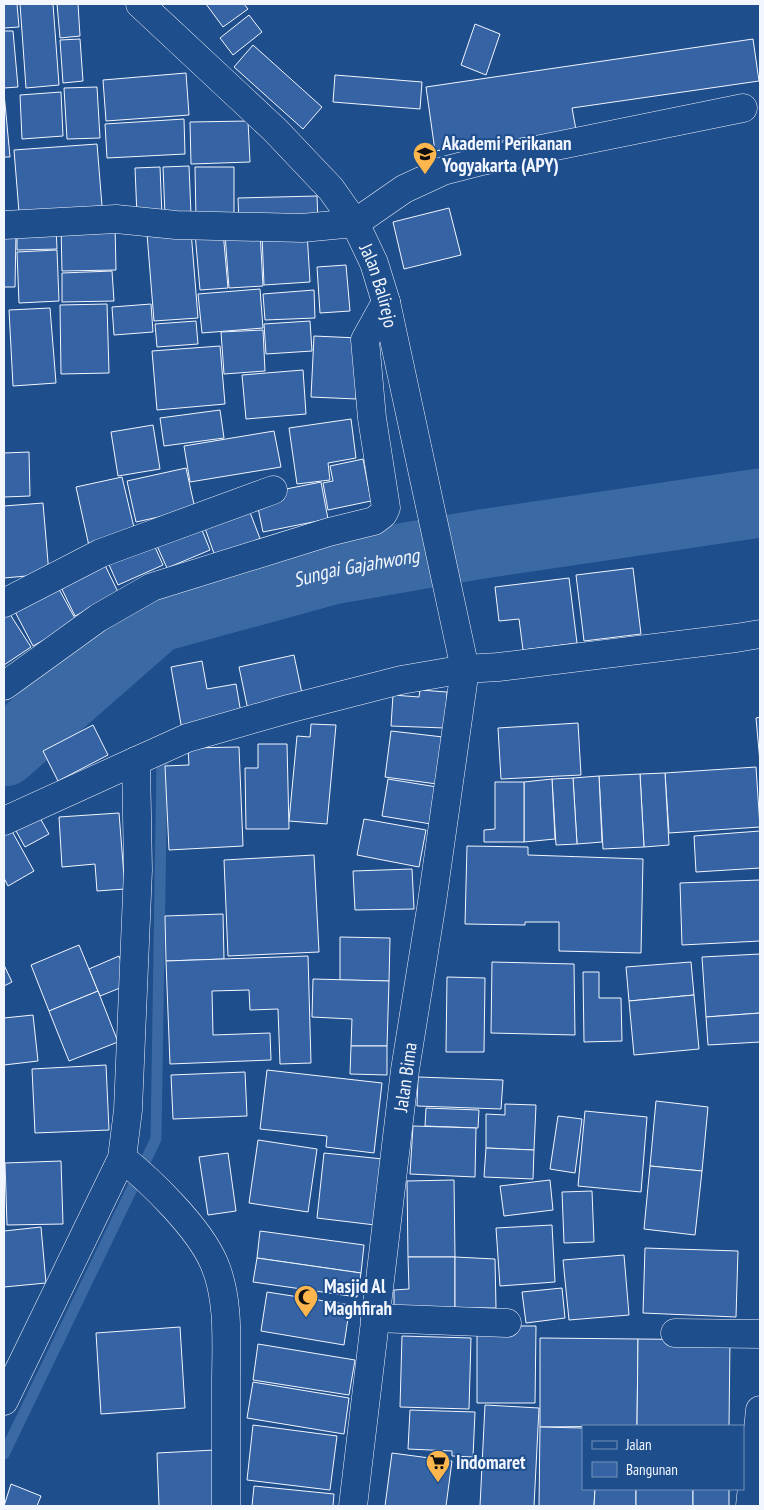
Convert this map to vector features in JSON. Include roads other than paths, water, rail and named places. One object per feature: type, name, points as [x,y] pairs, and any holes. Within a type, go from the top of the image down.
[{"type":"street","name":"Jalan Balirejo","points":[[140,4],[275,130],[331,189],[355,223],[374,263],[386,302],[462,660]]},
{"type":"street","points":[[4,225],[116,219],[176,225],[302,228],[355,223],[404,189],[443,172],[482,161],[742,108]]},
{"type":"street","points":[[4,686],[98,618],[152,587],[329,532],[374,521],[383,514],[386,508],[384,487],[372,418],[365,340],[386,302]]},
{"type":"street","points":[[4,603],[101,554],[273,490]]},
{"type":"street","points":[[4,821],[187,738],[288,709],[401,680],[462,660],[555,660],[760,634]]},
{"type":"street","name":"Jalan Bima","points":[[353,1506],[405,1070],[432,902],[462,660]]},
{"type":"street","points":[[4,1401],[135,1170],[128,1110],[138,870],[136,761]]},
{"type":"street","points":[[135,1170],[202,1240],[215,1264],[222,1291],[226,1337],[226,1506]]},
{"type":"street","points":[[375,1318],[507,1323]]},
{"type":"street","points":[[675,1333],[760,1334]]},
{"type":"street","points":[[750,1506],[760,1410]]},
{"type":"waterway","name":"Sungai Gajahwong","points":[[4,752],[157,618],[332,570],[482,544],[760,503]]},
{"type":"waterway","points":[[4,1454],[156,1139],[162,761],[172,753]]},
{"type":"place","name":"Akademi Perikanan Yogyakarta (APY)","points":[[425,175]]},
{"type":"place","name":"Masjid Al Maghfirah","points":[[306,1318]]},
{"type":"place","name":"Indomaret","points":[[438,1483]]}]
